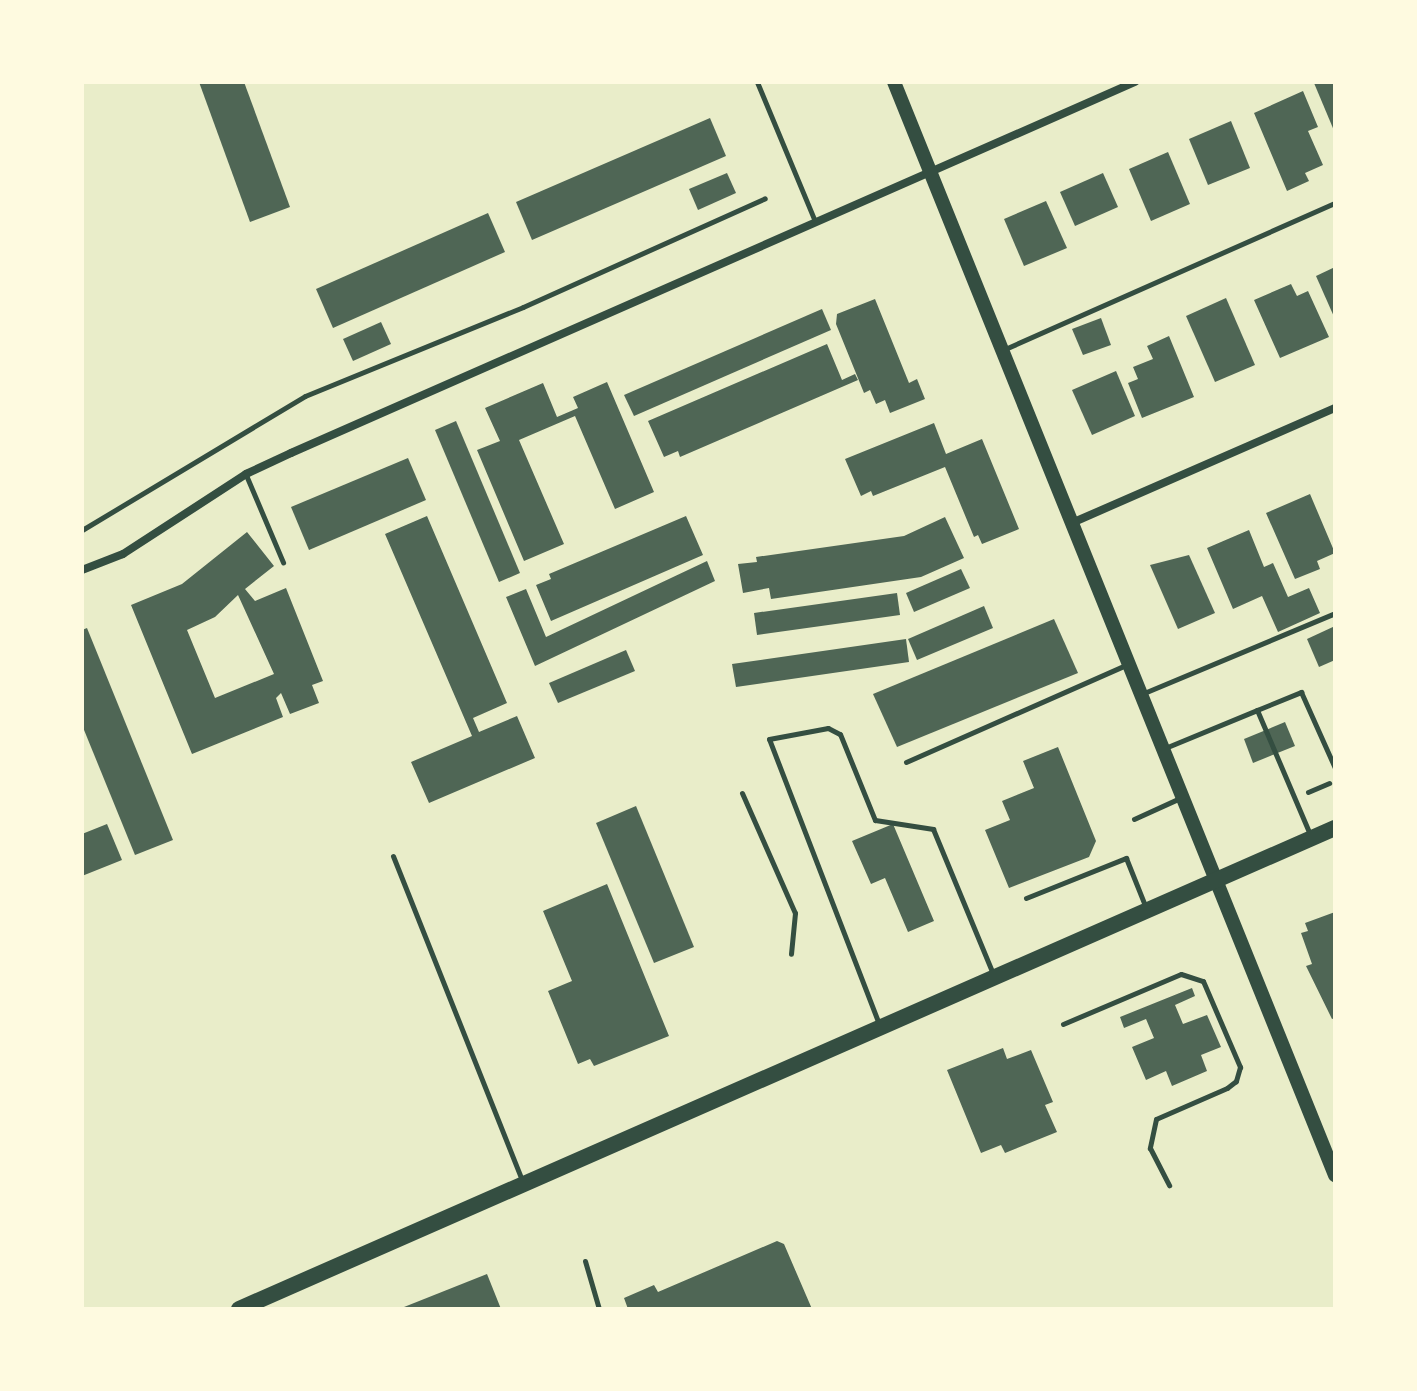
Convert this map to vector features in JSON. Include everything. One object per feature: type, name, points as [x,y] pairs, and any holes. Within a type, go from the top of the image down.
[{"type":"main road","points":[[239,1309],[993,974],[1335,828]]},
{"type":"street","points":[[894,82],[1335,1175]]},
{"type":"street","points":[[82,570],[158,533],[246,474],[1135,82]]},
{"type":"street","points":[[1074,522],[1335,408]]},
{"type":"lane","points":[[757,82],[815,221]]},
{"type":"lane","points":[[82,530],[305,396],[523,307],[765,198]]},
{"type":"lane","points":[[1001,351],[1335,203]]},
{"type":"lane","points":[[246,474],[283,562]]},
{"type":"lane","points":[[1143,694],[1335,613]]},
{"type":"lane","points":[[906,762],[1131,663]]},
{"type":"lane","points":[[1164,748],[1301,692],[1335,768]]},
{"type":"lane","points":[[1257,710],[1312,838]]},
{"type":"lane","points":[[880,1026],[769,739],[828,728],[840,734],[875,820],[933,829],[993,974]]},
{"type":"lane","points":[[742,793],[795,913],[791,954]]},
{"type":"lane","points":[[1134,819],[1183,796]]},
{"type":"lane","points":[[393,856],[524,1184]]},
{"type":"lane","points":[[1026,898],[1126,858],[1147,909]]},
{"type":"lane","points":[[1063,1024],[1181,974],[1203,981],[1240,1067],[1236,1081],[1227,1088],[1156,1119],[1150,1148],[1169,1185]]},
{"type":"lane","points":[[585,1261],[599,1309]]},
{"type":"path","points":[[1308,792],[1329,783]]},
{"type":"building","points":[[199,82],[244,82],[290,207],[250,222]]},
{"type":"building","points":[[1335,82],[1335,133],[1314,83]]},
{"type":"building","points":[[1303,91],[1318,127],[1308,131],[1323,165],[1305,173],[1309,181],[1287,191],[1254,113]]},
{"type":"building","points":[[710,118],[726,156],[532,240],[516,202]]},
{"type":"building","points":[[1231,121],[1250,168],[1208,185],[1189,139]]},
{"type":"building","points":[[1168,152],[1190,204],[1151,221],[1129,169]]},
{"type":"building","points":[[727,173],[736,193],[698,210],[689,189]]},
{"type":"building","points":[[1103,173],[1118,207],[1075,226],[1060,192]]},
{"type":"building","points":[[1046,201],[1067,248],[1024,266],[1004,219]]},
{"type":"building","points":[[488,213],[505,252],[333,328],[316,289]]},
{"type":"building","points":[[1335,267],[1335,319],[1316,276]]},
{"type":"building","points":[[1291,284],[1297,296],[1308,291],[1329,337],[1280,358],[1254,300]]},
{"type":"building","points":[[1226,298],[1255,365],[1215,382],[1186,316]]},
{"type":"building","points":[[875,299],[909,383],[917,379],[925,399],[890,413],[885,400],[876,404],[870,390],[864,393],[836,324],[837,314]]},
{"type":"building","points":[[822,309],[831,330],[634,416],[624,395]]},
{"type":"building","points":[[1101,318],[1111,345],[1083,355],[1072,329]]},
{"type":"building","points":[[381,322],[391,344],[353,361],[343,339]]},
{"type":"building","points":[[1169,336],[1194,397],[1142,418],[1128,383],[1138,379],[1133,367],[1153,359],[1147,346]]},
{"type":"building","points":[[827,344],[842,380],[855,374],[858,380],[680,457],[678,451],[664,457],[648,421]]},
{"type":"building","points":[[1116,371],[1135,416],[1092,435],[1072,390]]},
{"type":"building","points":[[607,382],[654,492],[615,509],[575,416],[519,440],[564,544],[524,561],[477,450],[500,441],[485,408],[543,383],[557,417],[578,408],[573,397]]},
{"type":"building","points":[[456,421],[520,573],[499,582],[435,430]]},
{"type":"building","points":[[934,423],[946,454],[982,439],[1019,529],[982,544],[978,535],[974,537],[945,467],[873,496],[871,491],[861,496],[845,459]]},
{"type":"building","points":[[408,458],[426,500],[309,550],[291,507]]},
{"type":"building","points":[[1310,494],[1335,553],[1317,561],[1320,569],[1295,579],[1266,513]]},
{"type":"building","points":[[427,516],[507,703],[473,718],[479,732],[517,716],[535,758],[429,803],[411,762],[472,736],[385,534]]},
{"type":"building","points":[[686,516],[703,555],[551,621],[536,585],[551,579],[549,574]]},
{"type":"building","points":[[945,517],[964,558],[921,577],[771,599],[769,588],[743,593],[738,564],[757,562],[756,557],[904,536]]},
{"type":"building","points":[[1249,530],[1264,567],[1273,563],[1288,597],[1309,588],[1320,613],[1278,632],[1262,596],[1233,609],[1207,548]]},
{"type":"building","points":[[247,532],[274,566],[245,589],[255,601],[286,588],[323,681],[312,685],[319,703],[290,714],[281,693],[276,698],[283,717],[192,754],[131,605],[182,584]],"holes":[[[238,595],[274,674],[215,698],[187,630],[215,617]]]},
{"type":"building","points":[[1189,555],[1215,613],[1178,629],[1150,565]]},
{"type":"building","points":[[707,561],[715,581],[535,666],[506,597],[526,589],[546,637]]},
{"type":"building","points":[[961,569],[970,588],[914,612],[906,593]]},
{"type":"building","points":[[897,593],[900,615],[757,635],[754,613]]},
{"type":"building","points":[[984,606],[993,628],[917,660],[908,639]]},
{"type":"building","points":[[1054,619],[1078,673],[897,747],[873,694]]},
{"type":"building","points":[[1335,626],[1335,660],[1319,667],[1307,639]]},
{"type":"building","points":[[87,628],[173,840],[135,855],[82,725],[82,630]]},
{"type":"building","points":[[906,639],[909,662],[736,687],[732,664]]},
{"type":"building","points":[[626,650],[635,671],[558,703],[549,683]]},
{"type":"building","points":[[1285,722],[1295,746],[1253,763],[1244,739]]},
{"type":"building","points":[[1058,747],[1096,841],[1089,857],[1009,888],[985,830],[1010,820],[1002,801],[1034,788],[1023,761]]},
{"type":"building","points":[[636,806],[694,947],[654,963],[596,823]]},
{"type":"building","points":[[107,824],[122,860],[82,876],[82,834]]},
{"type":"building","points":[[893,824],[934,921],[908,932],[885,878],[871,884],[852,841]]},
{"type":"building","points":[[607,884],[669,1036],[594,1066],[590,1059],[578,1064],[548,991],[572,981],[543,911]]},
{"type":"building","points":[[1335,912],[1335,1018],[1332,1019],[1306,966],[1312,964],[1301,933],[1308,931],[1305,923]]},
{"type":"building","points":[[1192,988],[1195,996],[1175,1005],[1183,1024],[1207,1015],[1221,1047],[1201,1055],[1207,1071],[1172,1086],[1166,1071],[1146,1080],[1132,1047],[1154,1038],[1146,1019],[1124,1028],[1120,1017]]},
{"type":"building","points":[[1003,1048],[1007,1059],[1031,1050],[1053,1102],[1045,1105],[1057,1132],[1005,1153],[1001,1145],[981,1153],[947,1070]]},
{"type":"building","points":[[777,1241],[784,1244],[812,1309],[628,1309],[624,1298],[654,1285],[658,1292]]},
{"type":"building","points":[[487,1274],[501,1309],[399,1309]]}]
